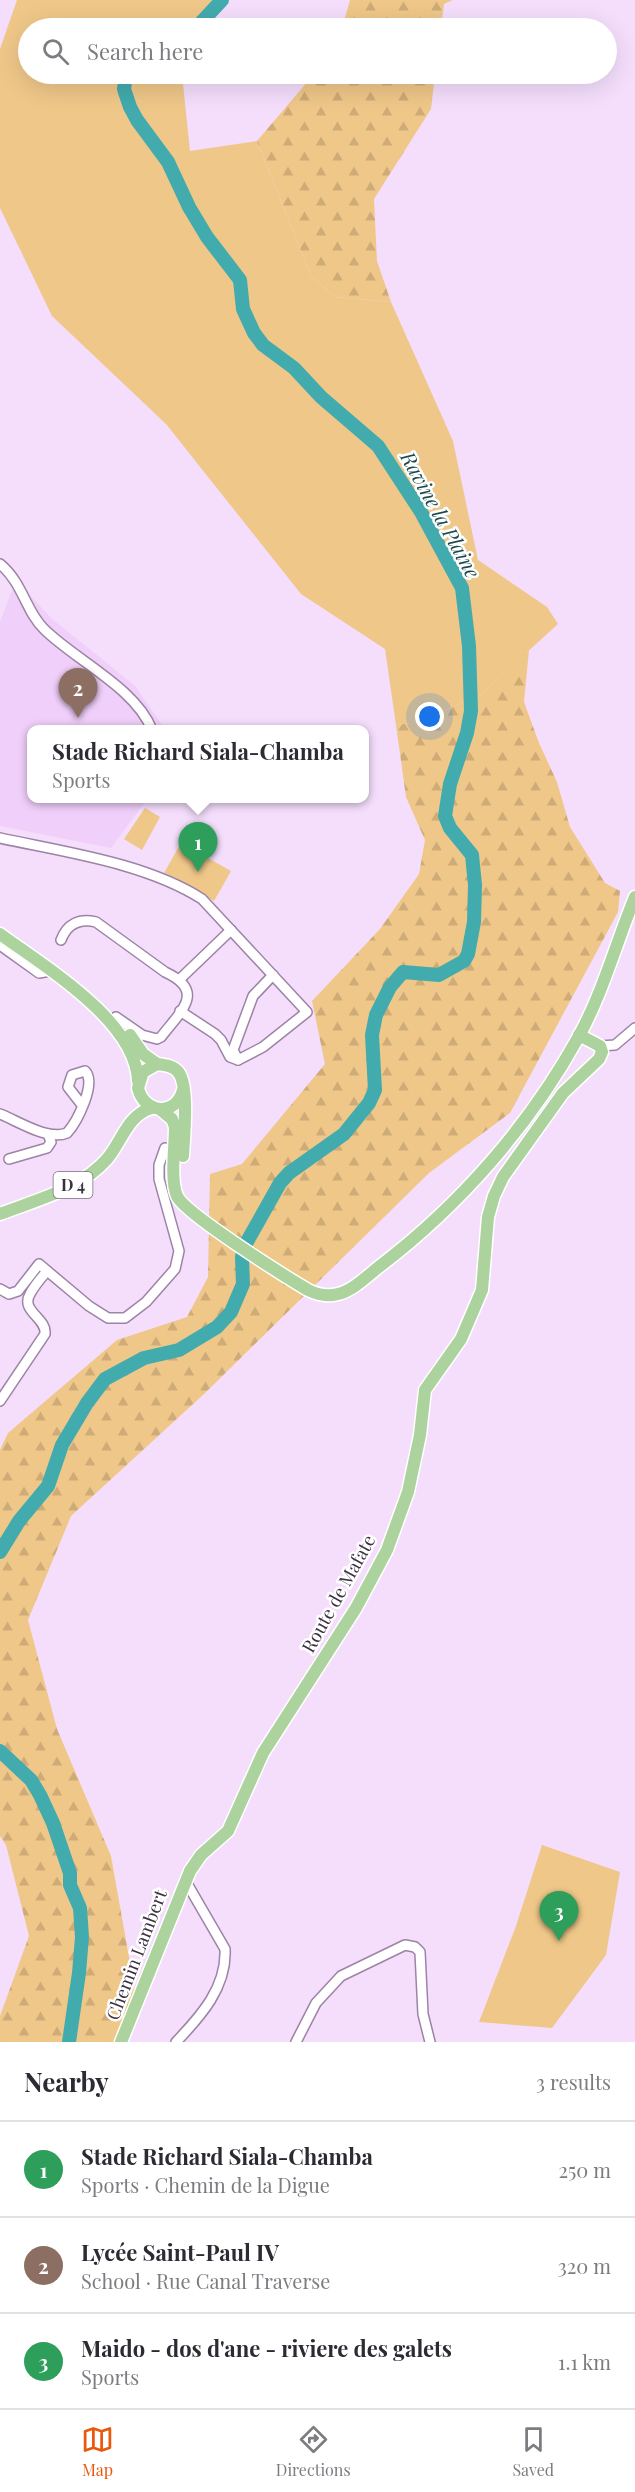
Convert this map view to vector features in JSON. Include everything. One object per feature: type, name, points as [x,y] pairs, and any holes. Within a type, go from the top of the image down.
[{"type":"main road","points":[[157,1064],[143,1072],[138,1090],[145,1103],[174,1122],[168,1143],[176,1194],[180,1202],[194,1214],[299,1285],[319,1295],[327,1296],[349,1290],[397,1253],[476,1180],[543,1093],[579,1035],[608,973],[635,897]]},
{"type":"main road","points":[[0,925],[90,994],[116,1017],[143,1054],[157,1064],[173,1068],[183,1082],[182,1187],[194,1214]]},
{"type":"main road","name":"D 4","points":[[0,934],[97,1008],[122,1036],[136,1062],[138,1090],[126,1129]]},
{"type":"main road","points":[[579,1035],[600,1047]]},
{"type":"main road","name":"Route de Mafate","points":[[185,1880],[201,1855],[228,1831],[263,1752],[356,1608],[387,1550],[408,1492],[420,1435],[426,1389],[461,1339],[482,1290],[488,1216],[494,1196],[503,1177],[554,1104],[599,1059],[602,1052],[600,1047]]},
{"type":"main road","points":[[156,1109],[169,1109],[176,1104],[183,1090]]},
{"type":"main road","name":"D 4","points":[[0,1214],[62,1190],[92,1173],[111,1153],[137,1114],[156,1109]]},
{"type":"main road","name":"Chemin Lambert","points":[[122,2042],[185,1880]]},
{"type":"street","points":[[0,564],[16,580],[42,628],[127,695],[149,725]]},
{"type":"street","points":[[0,838],[123,866],[188,890],[202,898],[307,1012],[263,1047],[238,1060],[215,1034],[180,1011]]},
{"type":"street","points":[[61,940],[65,931],[74,923],[96,922],[185,984],[188,995],[180,1011],[157,1039],[142,1035],[116,1017]]},
{"type":"street","points":[[180,979],[231,930]]},
{"type":"street","points":[[0,945],[39,973],[50,971]]},
{"type":"street","points":[[230,1052],[253,996],[273,975]]},
{"type":"street","points":[[600,1047],[615,1045],[635,1028]]},
{"type":"street","points":[[0,1114],[48,1134],[57,1135],[67,1133],[78,1119],[82,1104]]},
{"type":"street","points":[[0,1289],[9,1294],[18,1291],[39,1264],[89,1306],[108,1318],[125,1318],[146,1302],[175,1269],[179,1251],[159,1179],[159,1165],[168,1143],[184,1131]]},
{"type":"street","points":[[9,1159],[47,1148],[51,1142],[48,1134]]},
{"type":"street","points":[[0,1401],[45,1334],[44,1324],[29,1308],[27,1302],[29,1294],[47,1271]]},
{"type":"street","points":[[176,2042],[206,2009],[221,1978],[226,1958],[225,1949],[185,1880]]},
{"type":"street","points":[[296,2042],[316,2003],[341,1976],[405,1946],[415,1947],[420,1952],[423,2014],[430,2042]]},
{"type":"shaded area","points":[[16,580],[51,618],[135,686],[162,725],[27,725],[27,803],[144,803],[111,848],[0,826],[0,622]]},
{"type":"green space","points":[[17,0],[212,0],[202,18],[18,18],[18,84],[183,84],[190,151],[257,141],[311,276],[335,297],[391,302],[453,441],[478,560],[547,607],[558,624],[479,696],[413,723],[396,725],[385,649],[301,594],[166,424],[52,316],[0,208],[0,49]]},
{"type":"green space","points":[[350,0],[453,0],[444,4],[442,18],[345,18]]},
{"type":"green space","points":[[305,84],[434,84],[431,109],[374,199],[377,261],[391,302],[335,297],[311,276],[257,141]]},
{"type":"green space","points":[[529,650],[524,702],[557,782],[570,827],[605,883],[620,891],[618,912],[510,1113],[429,1173],[204,1394],[71,1516],[28,1620],[57,1729],[111,1856],[135,1991],[114,2042],[0,2042],[0,2016],[29,1936],[6,1845],[0,1836],[0,1450],[8,1433],[117,1340],[187,1317],[208,1277],[210,1174],[242,1164],[325,1064],[312,1001],[380,929],[419,874],[425,840],[406,797],[396,725],[413,723],[479,696]]},
{"type":"green space","points":[[145,808],[160,817],[142,850],[124,839]]},
{"type":"green space","points":[[181,843],[231,871],[214,901],[164,873]]},
{"type":"green space","points":[[542,1845],[620,1872],[606,1955],[552,2028],[479,2022],[516,1926]]},
{"type":"waterway","name":"Ravine la Plaine","points":[[205,18],[222,0]]},
{"type":"waterway","name":"Ravine la Plaine","points":[[0,1552],[19,1521],[48,1486],[62,1445],[87,1403],[105,1379],[144,1358],[179,1350],[217,1327],[231,1312],[243,1284],[244,1247],[280,1183],[289,1173],[344,1134],[369,1103],[375,1090],[372,1035],[376,1015],[390,987],[403,972],[439,975],[464,961],[468,954],[474,922],[475,885],[472,855],[450,828],[445,816],[450,784],[467,733],[471,711],[469,646],[462,588],[421,512],[378,446],[321,397],[294,368],[263,345],[254,333],[243,309],[240,280],[207,237],[189,207],[168,162],[137,120],[130,107],[125,84]]},
{"type":"waterway","name":"Ravine la Plaine","points":[[0,1751],[31,1780],[40,1795],[53,1823],[70,1873],[70,1885],[80,1908],[82,1937],[69,2042]]},
{"type":"place","name":"Lycée Saint-Paul IV","points":[[78,718]]},
{"type":"place","name":"Stade Richard Siala-Chamba","points":[[198,872]]},
{"type":"place","name":"Maido - dos d'ane - riviere des galets","points":[[559,1941]]}]
